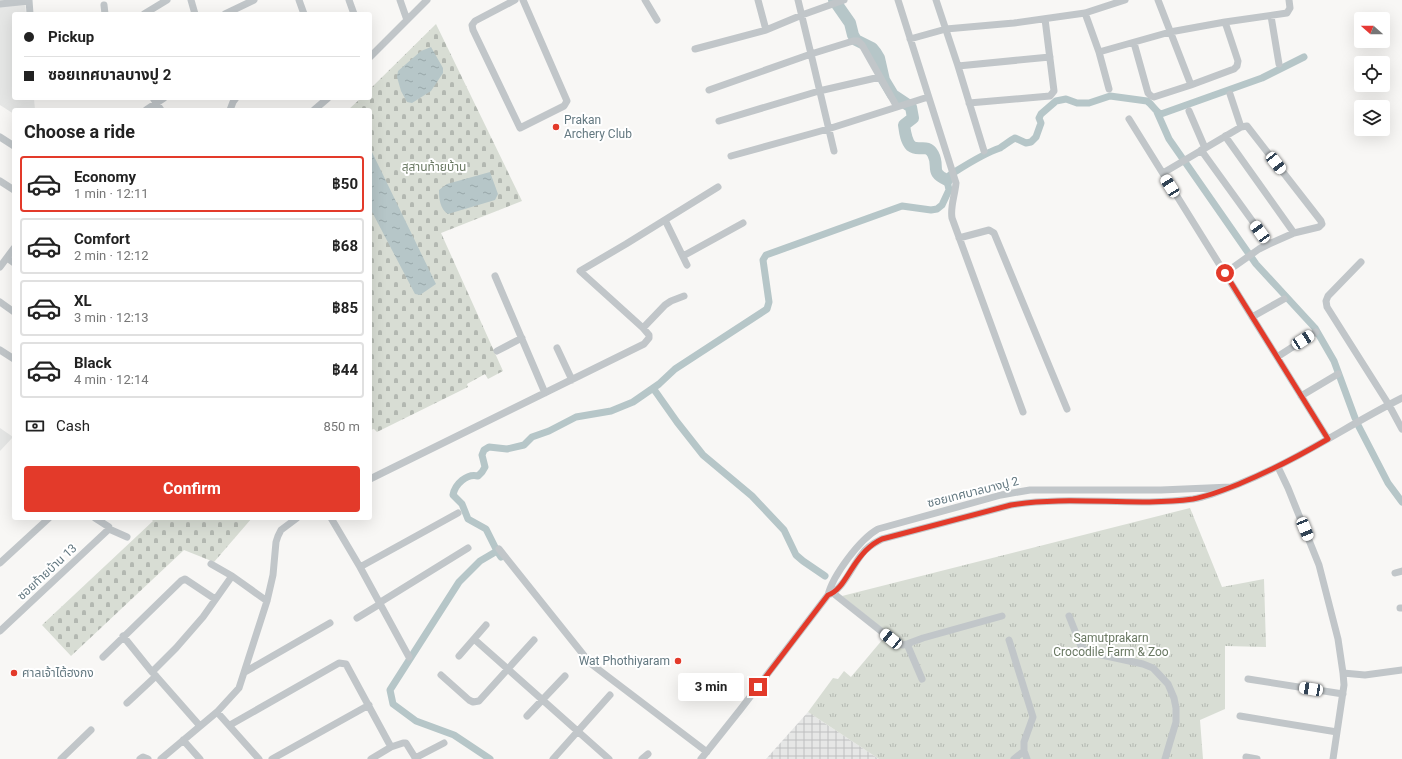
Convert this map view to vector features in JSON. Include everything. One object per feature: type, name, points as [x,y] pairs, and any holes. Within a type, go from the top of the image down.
[{"type":"street","points":[[0,4],[29,0],[30,12]]},
{"type":"street","points":[[147,12],[167,0]]},
{"type":"street","points":[[191,0],[194,12]]},
{"type":"street","points":[[229,12],[254,0]]},
{"type":"street","points":[[298,0],[303,12]]},
{"type":"street","points":[[349,0],[353,12]]},
{"type":"street","points":[[400,0],[407,20]]},
{"type":"street","points":[[372,54],[427,0]]},
{"type":"street","points":[[516,0],[475,21],[472,25],[473,30],[520,128],[564,106],[567,101],[523,0]]},
{"type":"street","points":[[645,0],[657,20]]},
{"type":"street","points":[[758,0],[766,30]]},
{"type":"street","points":[[798,0],[834,151]]},
{"type":"street","points":[[695,49],[766,30],[844,0]]},
{"type":"street","points":[[898,0],[956,183],[951,214],[1023,412]]},
{"type":"street","points":[[936,0],[984,151]]},
{"type":"street","points":[[910,39],[946,29],[1045,19],[1085,13],[1126,0]]},
{"type":"street","points":[[1158,0],[1191,85]]},
{"type":"street","points":[[1099,52],[1170,32],[1225,22],[1287,14],[1290,8],[1289,0]]},
{"type":"street","points":[[104,5],[105,12]]},
{"type":"street","points":[[1085,13],[1099,52],[1109,89]]},
{"type":"street","points":[[1271,16],[1279,64]]},
{"type":"street","points":[[969,103],[1050,96],[1054,91],[1045,19]]},
{"type":"street","points":[[1134,43],[1148,93],[1154,97],[1234,69],[1237,66],[1238,61],[1225,22]]},
{"type":"street","points":[[709,90],[812,54],[853,41],[858,41],[862,44],[897,107]]},
{"type":"street","points":[[958,66],[1050,57]]},
{"type":"street","points":[[719,121],[819,92],[880,77]]},
{"type":"street","points":[[1230,94],[1241,127]]},
{"type":"street","points":[[731,156],[828,129],[928,97]]},
{"type":"street","points":[[148,108],[155,100]]},
{"type":"street","points":[[1189,111],[1203,149],[1269,244]]},
{"type":"street","points":[[1129,119],[1328,439]]},
{"type":"street","points":[[1163,173],[1225,136],[1245,126],[1249,128],[1321,221],[1322,224],[1319,227],[1294,233],[1258,249],[1225,273]]},
{"type":"street","points":[[1225,136],[1294,233]]},
{"type":"street","points":[[0,137],[12,145]]},
{"type":"street","points":[[0,180],[12,189]]},
{"type":"street","points":[[372,478],[644,344],[649,338],[649,335],[644,328],[580,271],[718,187]]},
{"type":"street","points":[[665,220],[687,265]]},
{"type":"street","points":[[683,256],[743,223]]},
{"type":"street","points":[[959,238],[989,230],[994,232],[1067,409]]},
{"type":"street","points":[[0,267],[12,251]]},
{"type":"street","points":[[7,258],[12,262]]},
{"type":"street","points":[[1361,262],[1328,296],[1326,301],[1327,306],[1389,404],[1402,429]]},
{"type":"street","points":[[495,276],[545,393]]},
{"type":"street","points":[[644,328],[665,305],[684,296]]},
{"type":"street","points":[[1252,317],[1284,299]]},
{"type":"street","points":[[0,302],[12,311]]},
{"type":"street","points":[[1277,357],[1316,332]]},
{"type":"street","points":[[497,351],[522,338]]},
{"type":"street","points":[[557,348],[572,380]]},
{"type":"street","points":[[0,350],[12,358]]},
{"type":"street","points":[[1301,396],[1338,374]]},
{"type":"street","name":"ซอยเทศบาลบางปู 2","points":[[701,759],[831,594],[839,588],[863,553],[869,546],[882,539],[1011,505],[1031,502],[1142,502],[1205,496],[1231,487],[1278,467],[1402,398]]},
{"type":"street","points":[[1278,467],[1319,565],[1338,639],[1343,673],[1343,694],[1333,759]]},
{"type":"street","name":"ซอยเทศบาลบางปู 2","points":[[831,594],[830,588],[840,571],[860,544],[872,533],[885,527],[971,503],[1001,495],[1030,490],[1161,490],[1231,487]]},
{"type":"street","points":[[360,567],[458,513]]},
{"type":"street","points":[[0,563],[48,520]]},
{"type":"street","points":[[98,520],[109,527],[109,529],[127,537]]},
{"type":"street","points":[[161,759],[217,712],[239,688],[267,601],[278,536],[282,530],[294,520]]},
{"type":"street","points":[[332,520],[409,656]]},
{"type":"street","name":"ซอยท้ายบ้าน 13","points":[[0,631],[109,529]]},
{"type":"street","points":[[357,618],[468,548]]},
{"type":"street","points":[[499,549],[590,663],[707,752]]},
{"type":"street","points":[[211,564],[232,576],[267,601]]},
{"type":"street","points":[[127,703],[203,617],[232,576]]},
{"type":"street","points":[[103,657],[181,581],[185,579],[215,599]]},
{"type":"street","points":[[831,594],[891,639],[903,645],[1002,616]]},
{"type":"street","points":[[1070,616],[1081,646],[1084,650],[1143,664],[1153,668],[1168,684],[1174,698],[1176,722],[1165,759]]},
{"type":"street","points":[[245,672],[330,623]]},
{"type":"street","points":[[459,656],[486,626]]},
{"type":"street","points":[[123,636],[200,726]]},
{"type":"street","points":[[474,639],[609,759]]},
{"type":"street","points":[[441,675],[469,700],[473,702],[478,701],[534,640]]},
{"type":"street","points":[[1009,640],[1033,718],[1024,742],[1024,751],[1027,759]]},
{"type":"street","points":[[907,644],[922,679]]},
{"type":"street","points":[[230,725],[339,663],[346,664],[391,747]]},
{"type":"street","points":[[1343,673],[1365,675],[1402,670]]},
{"type":"street","points":[[527,716],[565,676]]},
{"type":"street","points":[[1248,679],[1343,694]]},
{"type":"street","points":[[553,759],[610,695]]},
{"type":"street","points":[[272,759],[369,705]]},
{"type":"street","points":[[217,712],[230,725],[256,758]]},
{"type":"street","points":[[1240,716],[1337,732]]},
{"type":"street","points":[[61,759],[91,730]]},
{"type":"street","points":[[184,740],[200,759]]},
{"type":"street","points":[[370,759],[391,747],[403,743],[406,743],[416,759],[444,743]]},
{"type":"street","points":[[1014,759],[1024,751]]},
{"type":"street","points":[[140,759],[143,757],[148,759]]},
{"type":"street","points":[[1246,757],[1258,759]]},
{"type":"shaded area","points":[[0,0],[25,0],[26,12],[12,12],[12,100],[34,100],[35,108],[12,108],[12,113],[0,105]]},
{"type":"shaded area","points":[[0,428],[12,436],[12,438],[0,451]]},
{"type":"shaded area","points":[[808,712],[879,759],[766,759]]},
{"type":"green space","name":"สุสานท้ายบ้าน","points":[[436,24],[522,201],[441,233],[503,371],[488,379],[485,374],[467,384],[468,387],[377,432],[374,429],[372,430],[372,108],[350,108],[359,100],[372,100],[372,87]]},
{"type":"green space","name":"Samutprakarn Crocodile Farm & Zoo","points":[[1190,508],[1222,587],[1264,579],[1266,647],[1225,646],[1225,709],[1200,720],[1203,759],[879,759],[808,712],[833,678],[838,679],[844,671],[851,677],[888,633],[842,596]]},
{"type":"green space","points":[[152,520],[250,520],[214,562],[184,550],[71,656],[42,625],[153,521]]},
{"type":"water","points":[[431,47],[443,68],[443,73],[431,91],[412,103],[407,102],[401,91],[397,77],[398,71],[421,51]]},
{"type":"water","points":[[372,152],[436,284],[420,295],[415,294],[372,212]]},
{"type":"water","points":[[490,172],[498,194],[495,200],[448,214],[445,212],[440,204],[439,190],[447,184]]},
{"type":"waterway","points":[[834,0],[850,23],[856,40],[872,48],[876,53],[879,58],[884,80],[893,95],[911,107],[913,118],[904,125],[909,144],[914,148],[925,148],[931,151],[935,159],[938,174],[947,180]]},
{"type":"waterway","points":[[501,557],[486,529],[468,519],[462,504],[453,495],[456,487],[462,480],[470,476],[478,476],[482,472],[485,467],[482,455],[484,450],[489,447],[507,449],[524,445],[532,437],[549,431],[576,417],[611,411],[633,402],[659,384],[675,369],[767,309],[769,302],[763,260],[766,255],[902,206],[931,210],[937,209],[942,205],[949,190],[947,180],[950,175],[980,157],[1000,148],[1015,138],[1026,143],[1031,142],[1036,137],[1041,123],[1039,118],[1041,114],[1056,101],[1066,99],[1077,103],[1089,103],[1110,96],[1147,101],[1161,114],[1262,78],[1304,57]]},
{"type":"waterway","points":[[1157,112],[1169,139],[1256,264],[1315,328],[1334,361],[1355,418]]},
{"type":"waterway","points":[[653,388],[703,455],[752,496],[784,530],[796,555],[825,576]]},
{"type":"waterway","points":[[1358,425],[1388,483],[1402,502]]},
{"type":"waterway","points":[[490,759],[454,735],[416,721],[393,704],[390,690],[459,582],[480,561],[497,551]]},
{"type":"place","name":"Prakan Archery Club","points":[[556,127]]},
{"type":"place","name":"Wat Phothiyaram","points":[[678,661]]},
{"type":"place","name":"ศาลเจ้าไต้ฮงกง","points":[[14,673]]},
{"type":"route","points":[[758,687],[828,595],[839,588],[863,553],[869,546],[882,539],[1011,505],[1031,502],[1142,502],[1192,499],[1218,492],[1258,476],[1278,467],[1328,439],[1225,273]]}]
